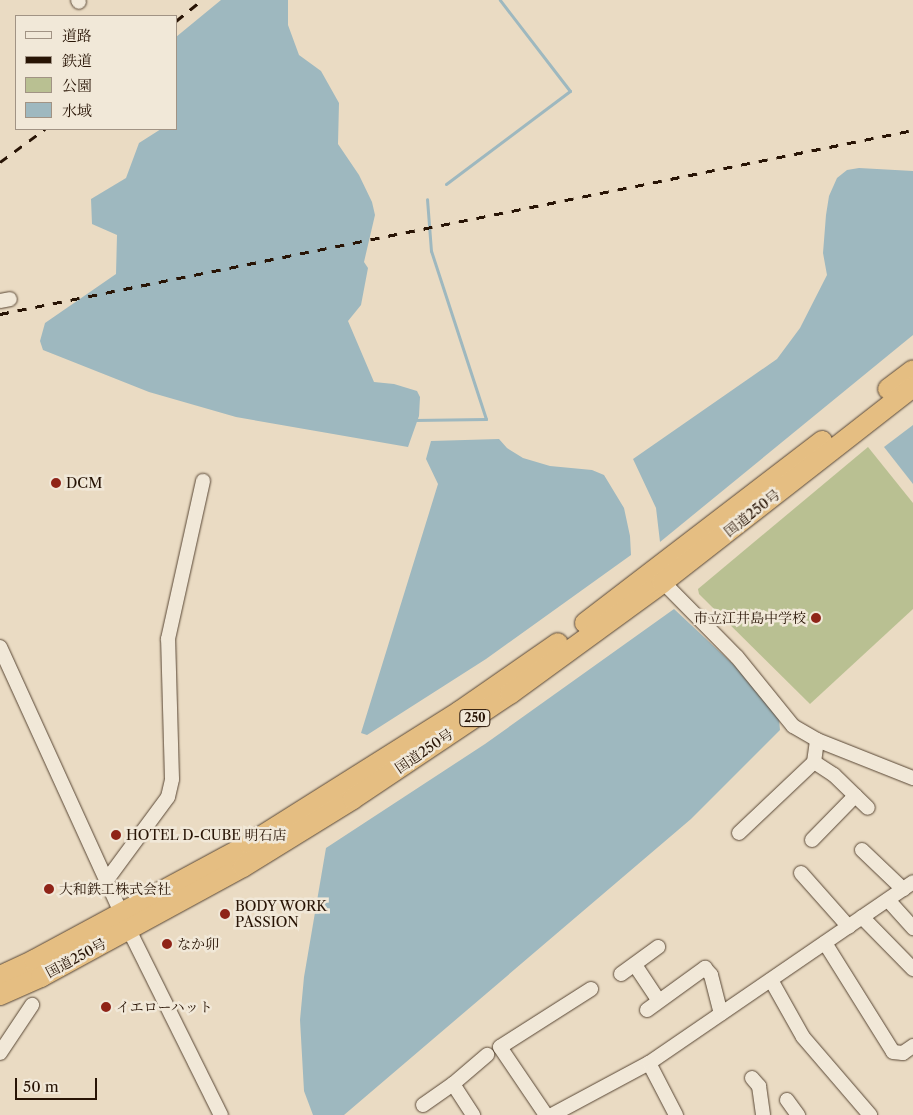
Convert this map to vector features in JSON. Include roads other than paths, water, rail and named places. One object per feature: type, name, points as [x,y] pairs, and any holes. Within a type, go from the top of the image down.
[{"type":"highway","name":"国道250号","points":[[0,976],[125,922],[243,866],[352,799],[510,694],[913,370]]},
{"type":"highway","name":"国道250号","points":[[657,576],[913,387]]},
{"type":"highway","name":"国道250号","points":[[0,994],[41,977],[125,922]]},
{"type":"street","points":[[106,881],[168,797],[172,779],[168,639],[203,481]]},
{"type":"street","points":[[657,576],[737,656],[793,726],[818,740],[913,778]]},
{"type":"street","points":[[0,647],[125,922],[221,1115]]},
{"type":"street","points":[[739,833],[814,762],[818,740]]},
{"type":"street","points":[[814,762],[834,775],[868,808]]},
{"type":"street","points":[[812,840],[855,796]]},
{"type":"street","points":[[552,1115],[649,1063],[908,886],[862,850]]},
{"type":"street","points":[[801,873],[849,927]]},
{"type":"street","points":[[888,900],[913,928]]},
{"type":"street","points":[[862,917],[913,969]]},
{"type":"street","points":[[825,943],[893,1052],[903,1053],[913,1046]]},
{"type":"street","points":[[622,974],[658,947]]},
{"type":"street","points":[[635,965],[659,1001]]},
{"type":"street","points":[[647,1010],[705,968],[711,975],[721,1014]]},
{"type":"street","points":[[771,980],[803,1037],[870,1115]]},
{"type":"street","points":[[546,1115],[500,1047],[591,989]]},
{"type":"street","points":[[0,1053],[32,1005]]},
{"type":"street","points":[[423,1105],[453,1084],[486,1055]]},
{"type":"street","points":[[649,1063],[676,1115]]},
{"type":"street","points":[[752,1078],[759,1086],[763,1115]]},
{"type":"street","points":[[453,1084],[473,1115]]},
{"type":"street","points":[[786,1100],[798,1115]]},
{"type":"water","points":[[221,0],[288,0],[288,25],[299,55],[321,71],[339,103],[338,144],[359,175],[372,202],[375,215],[364,262],[368,268],[361,305],[348,321],[374,382],[394,384],[417,391],[420,397],[419,416],[408,447],[236,417],[149,392],[43,350],[40,341],[45,323],[116,274],[117,235],[92,224],[91,199],[126,178],[139,143],[159,130],[178,130],[178,35]]},
{"type":"water","points":[[859,168],[913,171],[913,335],[660,542],[656,508],[633,459],[777,359],[800,328],[827,275],[823,253],[829,196],[837,178],[847,170]]},
{"type":"water","points":[[913,425],[913,484],[884,447]]},
{"type":"water","points":[[499,439],[507,448],[523,458],[550,466],[592,470],[604,475],[624,508],[630,536],[631,555],[486,659],[367,735],[361,733],[438,484],[426,459],[431,441]]},
{"type":"water","points":[[674,609],[735,666],[779,719],[780,730],[691,819],[344,1115],[313,1115],[304,1091],[300,1020],[304,977],[326,848],[485,744]]},
{"type":"waterway","points":[[446,184],[570,91],[500,0]]},
{"type":"waterway","points":[[414,420],[486,419],[431,251],[427,199]]},
{"type":"railway","points":[[178,19],[202,0]]},
{"type":"railway","points":[[0,162],[44,130]]},
{"type":"railway","points":[[0,314],[913,130]]},
{"type":"place","name":"DCM","points":[[56,483]]},
{"type":"place","name":"市立江井島中学校","points":[[816,618]]},
{"type":"place","name":"HOTEL D-CUBE 明石店","points":[[116,835]]},
{"type":"place","name":"大和鉄工株式会社","points":[[49,889]]},
{"type":"place","name":"BODY WORK PASSION","points":[[225,914]]},
{"type":"place","name":"なか卯","points":[[167,944]]},
{"type":"place","name":"イエローハット","points":[[106,1007]]}]
